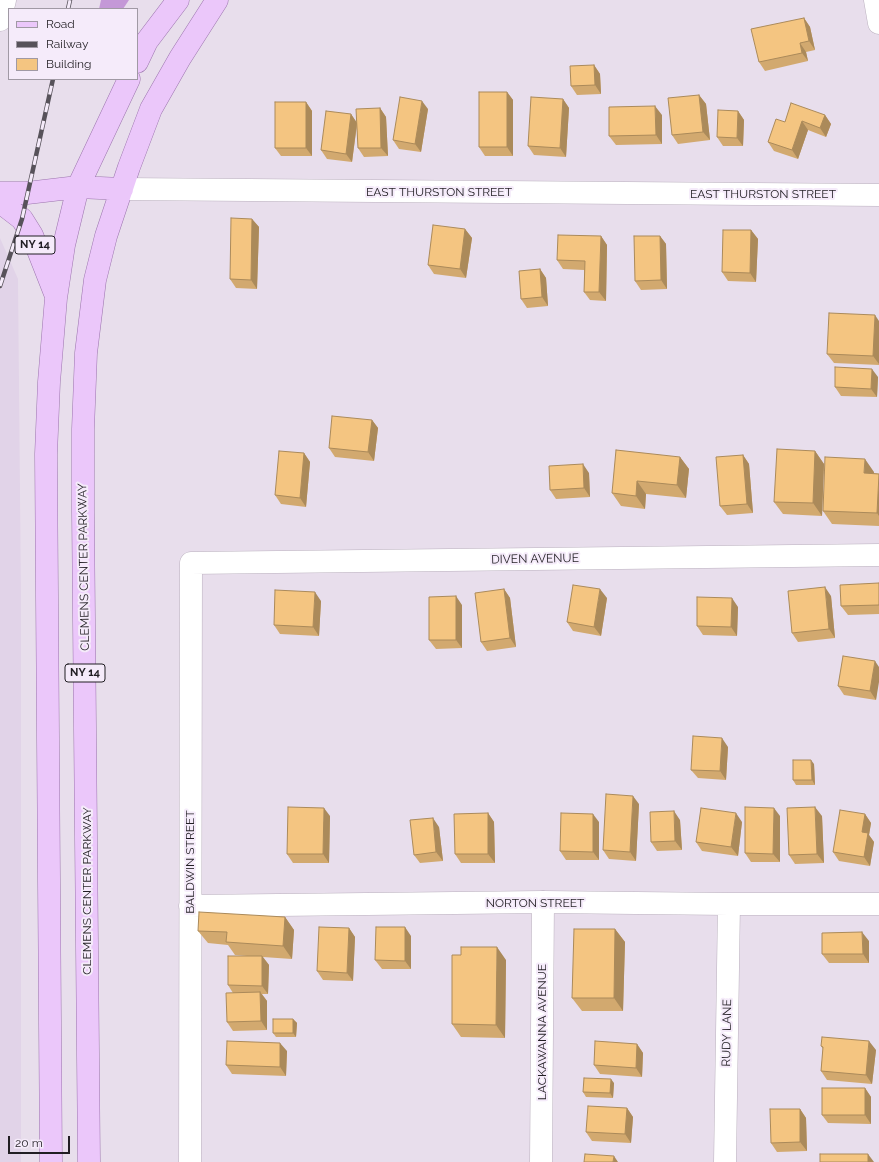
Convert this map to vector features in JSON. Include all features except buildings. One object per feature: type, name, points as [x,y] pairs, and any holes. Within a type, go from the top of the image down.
[{"type":"main road","points":[[138,60],[147,41],[178,0]]},
{"type":"main road","name":"CLEMENS CENTER PARKWAY","points":[[89,1162],[84,422],[86,353],[95,280],[106,236],[151,109],[180,58],[217,0]]},
{"type":"main road","points":[[78,187],[129,80]]},
{"type":"main road","name":"EAST THURSTON STREET","points":[[0,193],[27,193],[78,187],[122,189]]},
{"type":"main road","name":"NY 14","points":[[51,1162],[46,454],[48,382],[56,298],[64,245],[78,187]]},
{"type":"main road","name":"NY 14","points":[[0,202],[22,219],[32,235],[56,298]]},
{"type":"street","points":[[0,20],[6,0]]},
{"type":"street","points":[[875,0],[879,23]]},
{"type":"street","name":"EAST THURSTON STREET","points":[[122,189],[879,195]]},
{"type":"street","name":"DIVEN AVENUE","points":[[191,563],[879,555]]},
{"type":"street","name":"BALDWIN STREET","points":[[190,1162],[191,563]]},
{"type":"street","name":"NORTON STREET","points":[[190,906],[543,902],[879,904]]},
{"type":"street","name":"LACKAWANNA AVENUE","points":[[541,1162],[543,902]]},
{"type":"street","name":"RUDY LANE","points":[[725,1162],[729,904]]},
{"type":"shaded area","points":[[101,0],[129,0],[124,8],[99,8]]},
{"type":"shaded area","points":[[0,238],[18,279],[21,599],[21,1162],[0,1162]]},
{"type":"railway","points":[[68,8],[70,0]]},
{"type":"railway","points":[[0,286],[22,219],[53,80]]}]
